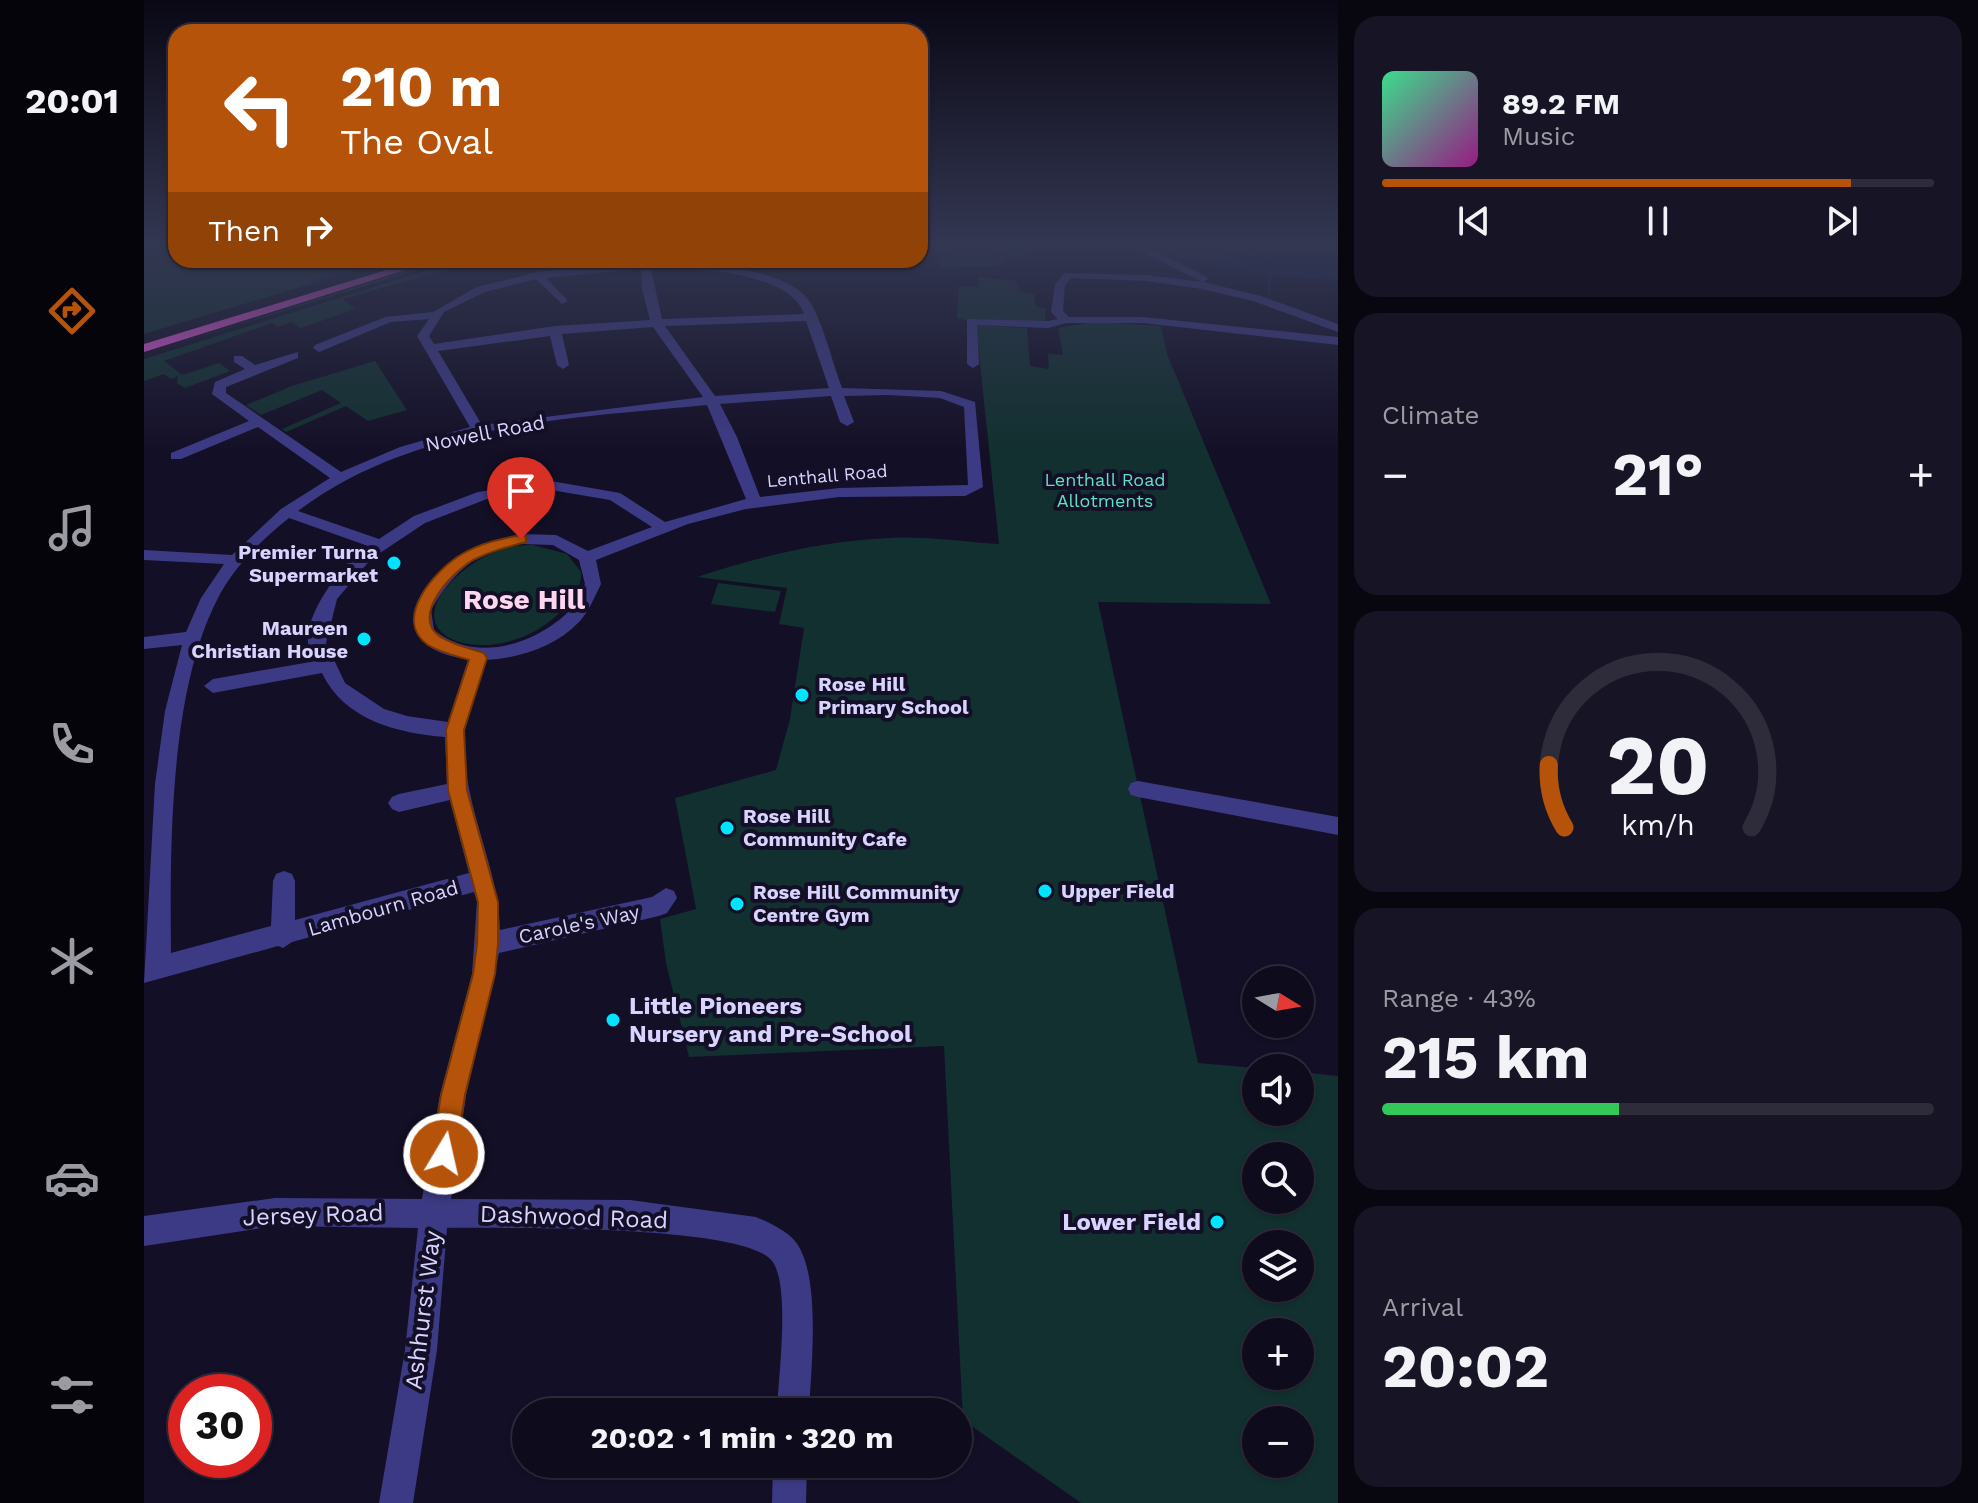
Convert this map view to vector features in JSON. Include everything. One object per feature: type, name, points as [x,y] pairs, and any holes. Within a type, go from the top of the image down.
[{"type":"highway","points":[[145,341],[238,312]]},
{"type":"highway","points":[[145,341],[247,312]]},
{"type":"street","points":[[319,348],[389,319],[435,312]]},
{"type":"street","points":[[652,312],[666,345],[713,402],[755,502]]},
{"type":"street","points":[[808,312],[847,422]]},
{"type":"street","points":[[1057,312],[1066,320]]},
{"type":"street","points":[[1293,312],[1338,328]]},
{"type":"street","points":[[431,315],[423,331],[478,430]]},
{"type":"street","points":[[430,348],[555,330],[654,322],[810,317]]},
{"type":"street","points":[[973,364],[971,321],[1048,325],[1066,320],[1143,320],[1338,341]]},
{"type":"street","points":[[555,330],[563,365]]},
{"type":"street","points":[[294,355],[220,385],[216,391],[340,478]]},
{"type":"street","points":[[238,359],[254,370]]},
{"type":"street","name":"Nowell Road","points":[[152,970],[154,779],[192,638],[210,596],[237,560],[286,512],[340,478],[407,449],[478,430],[783,392],[952,396]]},
{"type":"street","name":"Lenthall Road","points":[[587,557],[711,512],[755,502],[856,490],[965,492],[976,487],[970,405],[952,396]]},
{"type":"street","points":[[176,456],[258,422]]},
{"type":"street","points":[[455,730],[392,722],[352,702],[322,666],[318,626],[326,604],[340,582],[379,544],[406,525],[450,504],[525,487],[566,487],[608,494],[641,508],[666,529]]},
{"type":"street","points":[[286,512],[379,544]]},
{"type":"street","points":[[521,539],[556,540],[587,557],[594,575],[590,591],[558,629],[511,653],[478,658],[441,645],[428,636],[422,624],[427,597],[453,568],[485,548],[521,539]]},
{"type":"street","points":[[144,555],[237,560]]},
{"type":"street","points":[[144,643],[192,638]]},
{"type":"street","name":"Ashhurst Way","points":[[396,1503],[421,1350],[434,1213],[453,1095],[484,974],[488,944],[488,902],[458,790],[455,730],[478,658]]},
{"type":"street","points":[[213,686],[322,666]]},
{"type":"street","points":[[1138,789],[1338,826]]},
{"type":"street","points":[[399,803],[458,790]]},
{"type":"street","name":"Lambourn Road","points":[[152,970],[283,937],[484,879]]},
{"type":"street","name":"Lambourn Road","points":[[283,937],[284,881]]},
{"type":"street","name":"Carole's Way","points":[[488,944],[659,906],[666,898]]},
{"type":"street","name":"Jersey Road","points":[[144,1231],[275,1212],[434,1213]]},
{"type":"street","name":"Dashwood Road","points":[[434,1213],[630,1215],[756,1232],[784,1251],[798,1291],[794,1398]]},
{"type":"street","points":[[789,1503],[790,1478]]},
{"type":"green space","points":[[144,312],[217,312],[144,334]]},
{"type":"green space","points":[[276,312],[280,312],[144,354]]},
{"type":"green space","points":[[294,312],[346,312],[301,328],[291,322],[278,327],[272,323],[164,361],[182,375],[219,363],[230,371],[185,388],[177,383],[178,376],[171,379],[164,374],[144,381],[144,359]]},
{"type":"green space","points":[[957,312],[1045,312],[1045,324],[957,319]]},
{"type":"green space","name":"Lenthall Road Allotments","points":[[1093,322],[1161,326],[1167,354],[1271,604],[1098,602],[1198,1063],[1242,1067],[1242,1126],[1314,1126],[1314,1073],[1338,1076],[1338,1503],[1081,1503],[972,1426],[972,1398],[962,1398],[944,1046],[689,1057],[666,963],[660,919],[696,909],[675,798],[776,770],[790,719],[804,628],[779,624],[787,588],[697,577],[745,562],[840,542],[916,538],[999,544],[976,325],[1027,328],[1030,366],[1049,369],[1048,354],[1063,355],[1058,328]]},
{"type":"green space","points":[[375,361],[407,410],[368,421],[346,406],[286,432],[282,429],[341,403],[322,390],[261,415],[246,405],[292,386]]},
{"type":"green space","points":[[533,545],[567,554],[581,572],[576,592],[563,609],[539,629],[512,641],[485,645],[461,643],[444,634],[435,620],[437,601],[455,578],[491,554],[511,547]]},
{"type":"green space","points":[[718,583],[781,591],[775,612],[711,604]]},
{"type":"place","name":"Premier Turna Supermarket","points":[[394,563]]},
{"type":"place","name":"Maureen Christian House","points":[[364,639]]},
{"type":"place","name":"Rose Hill Primary School","points":[[802,695]]},
{"type":"place","name":"Rose Hill Community Cafe","points":[[727,828]]},
{"type":"place","name":"Upper Field","points":[[1045,891]]},
{"type":"place","name":"Rose Hill Community Centre Gym","points":[[737,904]]},
{"type":"place","name":"Little Pioneers Nursery and Pre-School","points":[[613,1020]]},
{"type":"place","name":"Lower Field","points":[[1217,1222]]},
{"type":"district","name":"Rose Hill","points":[[524,599]]},
{"type":"route","points":[[444,1154],[453,1095],[484,974],[488,944],[488,902],[458,790],[455,730],[478,658],[455,652],[434,641],[424,630],[421,615],[427,597],[445,575],[464,559],[495,544],[521,539]]}]
